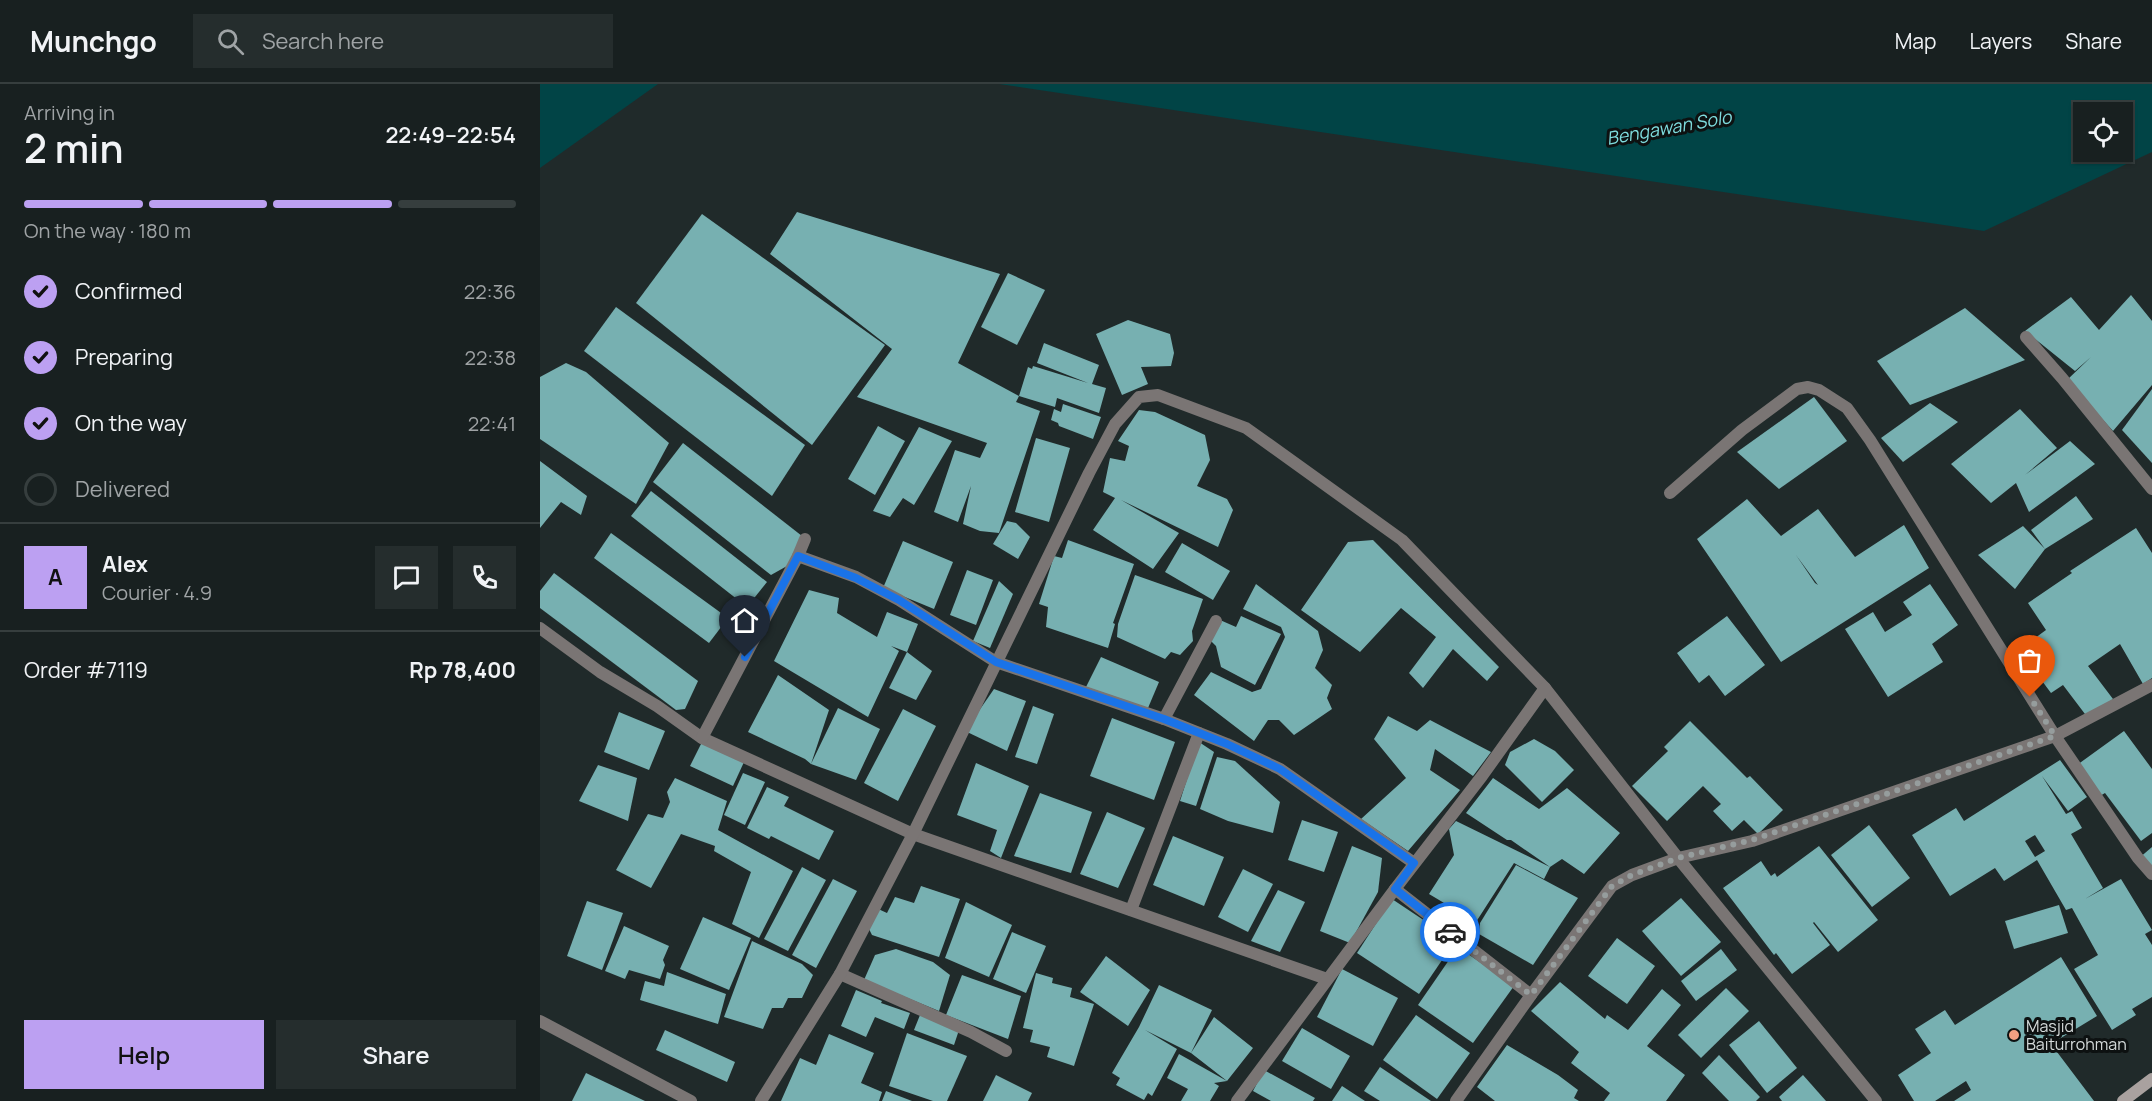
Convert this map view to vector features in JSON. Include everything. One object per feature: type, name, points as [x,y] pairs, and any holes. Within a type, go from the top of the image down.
[{"type":"street","points":[[2025,338],[2062,378],[2152,489]]},
{"type":"street","points":[[1670,493],[1742,430],[1797,389],[1808,387],[1819,390],[1847,408],[1870,440],[2055,736],[2138,858],[2152,874]]},
{"type":"street","points":[[761,1101],[840,974],[913,834],[1115,424],[1140,397],[1158,395],[1246,428],[1402,540],[1545,688],[1678,858],[1876,1101]]},
{"type":"street","points":[[702,738],[805,539]]},
{"type":"street","points":[[798,556],[856,578],[899,600],[996,662],[1164,719],[1280,769],[1414,863]]},
{"type":"street","points":[[1164,719],[1216,621]]},
{"type":"street","points":[[540,628],[600,672],[657,706],[702,738],[913,834],[1328,979]]},
{"type":"street","points":[[1456,1101],[1612,886],[1632,875],[1678,858],[1752,840],[2055,736],[2152,685]]},
{"type":"street","points":[[1237,1101],[1414,863],[1482,776],[1545,688]]},
{"type":"street","points":[[1131,910],[1199,733]]},
{"type":"street","points":[[1395,889],[1531,995]]},
{"type":"street","points":[[840,974],[971,1032],[1006,1051]]},
{"type":"street","points":[[540,1021],[691,1101]]},
{"type":"street","points":[[2123,1101],[2152,1079]]},
{"type":"water","points":[[540,84],[658,84],[540,168]]},
{"type":"water","name":"Bengawan Solo","points":[[999,84],[2152,84],[2152,152],[2133,161],[2133,102],[2073,102],[2073,162],[2131,162],[1984,231]]},
{"type":"building","points":[[797,212],[1000,274],[958,363],[1019,396],[1016,402],[1040,411],[999,533],[980,531],[963,524],[971,486],[958,522],[934,512],[955,450],[980,458],[987,443],[857,397],[892,349],[770,254]]},
{"type":"building","points":[[702,214],[885,345],[812,445],[636,303]]},
{"type":"building","points":[[1008,273],[1045,290],[1017,345],[981,327]]},
{"type":"building","points":[[2131,295],[2152,321],[2152,385],[2113,431],[2067,380],[2091,357],[2075,371],[2025,331],[2071,297],[2099,330]]},
{"type":"building","points":[[616,307],[805,445],[772,496],[584,351]]},
{"type":"building","points":[[1965,308],[2025,360],[1910,405],[1877,361]]},
{"type":"building","points":[[1128,320],[1170,334],[1174,353],[1171,366],[1141,367],[1148,384],[1122,395],[1096,334]]},
{"type":"building","points":[[1044,343],[1099,365],[1092,384],[1106,388],[1099,413],[1057,398],[1055,407],[1019,396],[1028,367],[1032,369],[1033,366],[1088,383],[1037,363]]},
{"type":"building","points":[[566,363],[586,372],[669,443],[636,504],[540,439],[540,377]]},
{"type":"building","points":[[2152,389],[2152,463],[2122,430]]},
{"type":"building","points":[[1814,397],[1847,441],[1779,489],[1737,452]]},
{"type":"building","points":[[1930,403],[1958,422],[1903,462],[1881,438]]},
{"type":"building","points":[[1063,404],[1101,417],[1093,439],[1059,426],[1051,420],[1054,409],[1061,412]]},
{"type":"building","points":[[2020,409],[2057,448],[2025,475],[2070,441],[2095,464],[2029,512],[2016,483],[1991,503],[1951,464]]},
{"type":"building","points":[[1139,410],[1155,412],[1205,435],[1210,460],[1197,486],[1227,499],[1233,510],[1218,547],[1121,500],[1179,533],[1153,569],[1093,530],[1115,498],[1103,492],[1110,458],[1125,461],[1129,446],[1118,441]]},
{"type":"building","points":[[878,426],[905,441],[875,495],[848,479]]},
{"type":"building","points":[[919,427],[952,441],[914,505],[903,498],[890,517],[873,511]]},
{"type":"building","points":[[1036,438],[1070,448],[1049,522],[1015,512]]},
{"type":"building","points":[[683,443],[802,536],[787,566],[771,575],[653,482]]},
{"type":"building","points":[[540,461],[587,496],[581,515],[561,502],[540,528]]},
{"type":"building","points":[[651,491],[767,582],[747,607],[631,516]]},
{"type":"building","points":[[2076,496],[2093,519],[2045,549],[2031,530]]},
{"type":"building","points":[[1747,499],[1781,536],[1818,509],[1855,557],[1904,525],[1929,568],[1781,662],[1697,539]],"holes":[[[1796,555],[1818,585],[1815,583]]]},
{"type":"building","points":[[1007,521],[1016,523],[1030,537],[1018,559],[993,544]]},
{"type":"building","points":[[2023,526],[2045,549],[2015,589],[1978,555]]},
{"type":"building","points":[[2136,528],[2152,553],[2152,678],[2143,684],[2120,644],[2088,666],[2113,699],[2088,718],[2063,685],[2051,693],[2019,650],[2046,630],[2028,603],[2072,573],[2070,571]]},
{"type":"building","points":[[611,533],[728,618],[709,643],[594,558]]},
{"type":"building","points":[[1068,540],[1134,564],[1113,623],[1115,624],[1108,648],[1046,627],[1048,607],[1039,604],[1054,556],[1062,558]]},
{"type":"building","points":[[1373,540],[1499,667],[1487,681],[1453,649],[1423,688],[1409,673],[1436,637],[1401,608],[1360,652],[1301,610],[1348,542]]},
{"type":"building","points":[[903,541],[953,562],[934,609],[883,588]]},
{"type":"building","points":[[1182,543],[1230,571],[1213,600],[1165,572]]},
{"type":"building","points":[[967,570],[993,580],[976,625],[950,615]]},
{"type":"building","points":[[554,573],[698,681],[685,709],[676,710],[540,608],[540,591]]},
{"type":"building","points":[[1135,575],[1203,599],[1192,631],[1193,641],[1180,655],[1171,652],[1165,659],[1117,637],[1118,624]]},
{"type":"building","points":[[999,581],[1013,594],[990,648],[973,641]]},
{"type":"building","points":[[1256,584],[1318,631],[1323,650],[1315,668],[1332,685],[1327,698],[1332,709],[1294,735],[1279,720],[1268,720],[1254,741],[1194,695],[1211,672],[1252,692],[1261,689],[1285,637],[1281,627],[1243,609]]},
{"type":"building","points":[[1930,584],[1958,625],[1932,644],[1943,662],[1888,697],[1845,629],[1873,612],[1885,632],[1912,615],[1903,602]]},
{"type":"building","points":[[809,590],[839,598],[837,613],[877,637],[887,612],[918,624],[907,652],[891,646],[899,651],[868,717],[774,661]]},
{"type":"building","points":[[1241,616],[1281,634],[1255,685],[1221,667],[1216,646],[1209,639],[1220,620],[1236,627]]},
{"type":"building","points":[[1727,616],[1765,665],[1725,696],[1709,675],[1699,683],[1677,653]]},
{"type":"building","points":[[907,652],[932,671],[916,700],[889,688]]},
{"type":"building","points":[[1101,657],[1159,682],[1148,708],[1086,687]]},
{"type":"building","points":[[778,675],[829,710],[811,764],[748,732]]},
{"type":"building","points":[[994,689],[1026,701],[1007,751],[965,731]]},
{"type":"building","points":[[1033,706],[1054,714],[1037,764],[1015,757]]},
{"type":"building","points":[[838,708],[880,729],[856,780],[811,764]]},
{"type":"building","points":[[903,709],[936,726],[898,801],[864,783]]},
{"type":"building","points":[[619,712],[665,731],[649,770],[604,752]]},
{"type":"building","points":[[1388,716],[1417,731],[1430,720],[1491,752],[1473,776],[1435,749],[1430,770],[1460,790],[1408,851],[1361,819],[1406,778],[1374,739]]},
{"type":"building","points":[[1112,718],[1175,742],[1154,800],[1090,776]]},
{"type":"building","points":[[1690,721],[1783,810],[1758,834],[1744,820],[1732,831],[1713,811],[1721,804],[1703,786],[1667,821],[1632,786],[1668,751],[1664,747]]},
{"type":"building","points":[[2124,731],[2152,769],[2152,833],[2141,841],[2105,793],[2100,796],[2077,765]]},
{"type":"building","points":[[1534,739],[1555,751],[1574,770],[1542,802],[1505,765],[1510,752]]},
{"type":"building","points":[[702,742],[744,762],[733,786],[690,766]]},
{"type":"building","points":[[1199,742],[1214,752],[1196,806],[1180,801]]},
{"type":"building","points":[[1217,757],[1235,761],[1280,802],[1273,833],[1228,821],[1200,809]]},
{"type":"building","points":[[2060,760],[2087,797],[2068,811],[2042,776],[2066,814],[2072,811],[2082,828],[2071,834],[2103,888],[2085,899],[2121,879],[2152,930],[2145,934],[2152,945],[2152,997],[2132,1009],[2136,1015],[2112,1030],[2074,969],[2098,955],[2072,908],[2066,910],[2037,860],[2004,881],[1995,868],[1950,896],[1912,835],[1956,808],[1964,821]],"holes":[[[2035,835],[2045,851],[2035,857],[2025,841]]]},
{"type":"building","points":[[976,763],[1029,786],[1001,858],[990,851],[997,830],[957,815]]},
{"type":"building","points":[[598,765],[637,778],[628,821],[579,801]]},
{"type":"building","points":[[743,773],[765,782],[745,825],[724,815]]},
{"type":"building","points":[[675,778],[727,801],[718,830],[793,871],[759,938],[732,924],[751,872],[714,851],[715,846],[681,834],[651,888],[616,870],[648,814],[663,818],[670,802],[667,792]]},
{"type":"building","points":[[1493,778],[1539,809],[1567,788],[1620,833],[1584,874],[1562,859],[1550,867],[1466,813]]},
{"type":"building","points":[[767,787],[789,797],[784,806],[834,831],[819,860],[771,836],[769,839],[747,828]]},
{"type":"building","points":[[1040,793],[1092,812],[1071,873],[1014,856]]},
{"type":"building","points":[[1107,812],[1145,828],[1118,888],[1080,874]]},
{"type":"building","points":[[1302,820],[1338,832],[1324,872],[1288,860]]},
{"type":"building","points":[[1456,821],[1550,867],[1544,879],[1514,863],[1476,922],[1429,894],[1454,855],[1449,829]]},
{"type":"building","points":[[1869,825],[1910,878],[1872,907],[1831,855]]},
{"type":"building","points":[[1173,836],[1224,857],[1204,906],[1153,885]]},
{"type":"building","points":[[1352,846],[1382,858],[1378,892],[1350,943],[1320,931]]},
{"type":"building","points":[[1819,846],[1878,920],[1838,952],[1814,922],[1830,945],[1792,974],[1776,953],[1774,955],[1723,888],[1761,861],[1771,876],[1775,873],[1777,877]]},
{"type":"building","points":[[2152,847],[2152,873],[2138,859]]},
{"type":"building","points":[[1516,865],[1578,898],[1533,965],[1479,934],[1480,923]]},
{"type":"building","points":[[802,867],[826,880],[788,951],[764,939]]},
{"type":"building","points":[[1243,869],[1273,884],[1248,932],[1218,917]]},
{"type":"building","points":[[833,879],[857,891],[816,968],[792,955]]},
{"type":"building","points":[[921,886],[960,899],[939,957],[872,935],[868,927],[876,908],[887,913],[895,897],[914,903]]},
{"type":"building","points":[[1278,890],[1305,902],[1280,952],[1251,941]]},
{"type":"building","points":[[1681,898],[1721,942],[1681,976],[1642,931]]},
{"type":"building","points":[[1392,899],[1455,941],[1419,994],[1357,953]]},
{"type":"building","points":[[587,901],[623,913],[602,970],[567,956]]},
{"type":"building","points":[[966,902],[1012,925],[989,977],[945,958]]},
{"type":"building","points":[[2059,905],[2068,933],[2014,949],[2005,921]]},
{"type":"building","points":[[703,917],[751,938],[729,990],[680,969]]},
{"type":"building","points":[[624,926],[669,946],[663,960],[665,965],[660,979],[629,970],[625,979],[605,971]]},
{"type":"building","points":[[1012,932],[1046,946],[1026,993],[993,979]]},
{"type":"building","points":[[1617,938],[1655,966],[1627,1004],[1588,976]]},
{"type":"building","points":[[752,941],[802,964],[813,975],[802,998],[788,998],[783,1008],[772,1008],[763,1029],[724,1017]]},
{"type":"building","points":[[1458,947],[1514,986],[1473,1043],[1418,1005]]},
{"type":"building","points":[[896,949],[933,962],[950,975],[939,1011],[864,980],[875,955]]},
{"type":"building","points":[[1721,949],[1737,970],[1696,1001],[1681,981]]},
{"type":"building","points":[[1106,956],[1150,990],[1128,1026],[1080,992]]},
{"type":"building","name":"Masjid Baiturrohman","points":[[2061,957],[2097,1016],[2051,1044],[2094,1101],[1954,1101],[1971,1090],[1966,1081],[1935,1101],[1914,1101],[1898,1075],[1931,1053],[1915,1029],[1945,1010],[1955,1025]]},
{"type":"building","points":[[1342,969],[1398,998],[1373,1046],[1317,1017]]},
{"type":"building","points":[[667,972],[726,994],[718,1024],[640,1000],[645,981],[664,986]]},
{"type":"building","points":[[1036,973],[1053,978],[1052,983],[1072,988],[1070,997],[1094,1004],[1074,1066],[1047,1057],[1050,1047],[1030,1042],[1033,1030],[1023,1028]]},
{"type":"building","points":[[962,975],[1021,996],[1008,1039],[946,1015]]},
{"type":"building","points":[[1560,982],[1605,1019],[1607,1015],[1628,1030],[1662,989],[1681,1005],[1647,1046],[1685,1075],[1666,1101],[1604,1101],[1610,1093],[1571,1063],[1579,1052],[1531,1011]]},
{"type":"building","points":[[1159,985],[1212,1010],[1191,1053],[1145,1030],[1177,1049],[1152,1096],[1148,1093],[1144,1100],[1116,1085],[1120,1078],[1112,1073],[1139,1027]]},
{"type":"building","points":[[1726,988],[1749,1011],[1701,1058],[1678,1035]]},
{"type":"building","points":[[856,990],[882,1001],[881,1003],[910,1013],[904,1029],[875,1017],[866,1037],[841,1026]]},
{"type":"building","points":[[920,1015],[959,1030],[954,1045],[914,1030]]},
{"type":"building","points":[[1416,1015],[1470,1053],[1437,1099],[1383,1060]]},
{"type":"building","points":[[1214,1017],[1253,1048],[1227,1081],[1191,1053]]},
{"type":"building","points":[[1759,1021],[1797,1068],[1767,1093],[1729,1045]]},
{"type":"building","points":[[1302,1028],[1350,1056],[1331,1089],[1282,1061]]},
{"type":"building","points":[[665,1030],[735,1062],[727,1082],[656,1050]]},
{"type":"building","points":[[907,1033],[967,1056],[947,1101],[933,1101],[889,1086]]},
{"type":"building","points":[[829,1034],[874,1053],[861,1083],[882,1092],[879,1101],[781,1101],[800,1058],[816,1065]]},
{"type":"building","points":[[1507,1045],[1558,1075],[1578,1090],[1574,1098],[1579,1101],[1495,1101],[1477,1087]]},
{"type":"building","points":[[1179,1054],[1227,1081],[1214,1083],[1219,1086],[1210,1101],[1181,1101],[1188,1089],[1167,1078]]},
{"type":"building","points":[[1719,1055],[1760,1097],[1756,1101],[1729,1101],[1702,1073]]},
{"type":"building","points":[[1380,1067],[1431,1101],[1380,1101],[1364,1091]]},
{"type":"building","points":[[1264,1070],[1315,1098],[1313,1101],[1271,1101],[1253,1091]]},
{"type":"building","points":[[586,1073],[645,1101],[572,1101]]},
{"type":"building","points":[[996,1075],[1032,1093],[1028,1101],[983,1101]]},
{"type":"building","points":[[1803,1075],[1826,1101],[1782,1101],[1779,1097]]},
{"type":"building","points":[[1342,1086],[1365,1101],[1332,1101]]},
{"type":"building","points":[[886,1091],[912,1101],[882,1101]]},
{"type":"way so far","points":[[1450,932],[1531,995],[1612,886],[1632,875],[1678,858],[1752,840],[2055,736],[2030,697]]},
{"type":"place","name":"Masjid Baiturrohman","points":[[2014,1035]]},
{"type":"route","points":[[745,657],[798,556],[832,567],[899,600],[996,662],[1164,719],[1227,744],[1280,769],[1414,863],[1395,889],[1450,932]]}]
